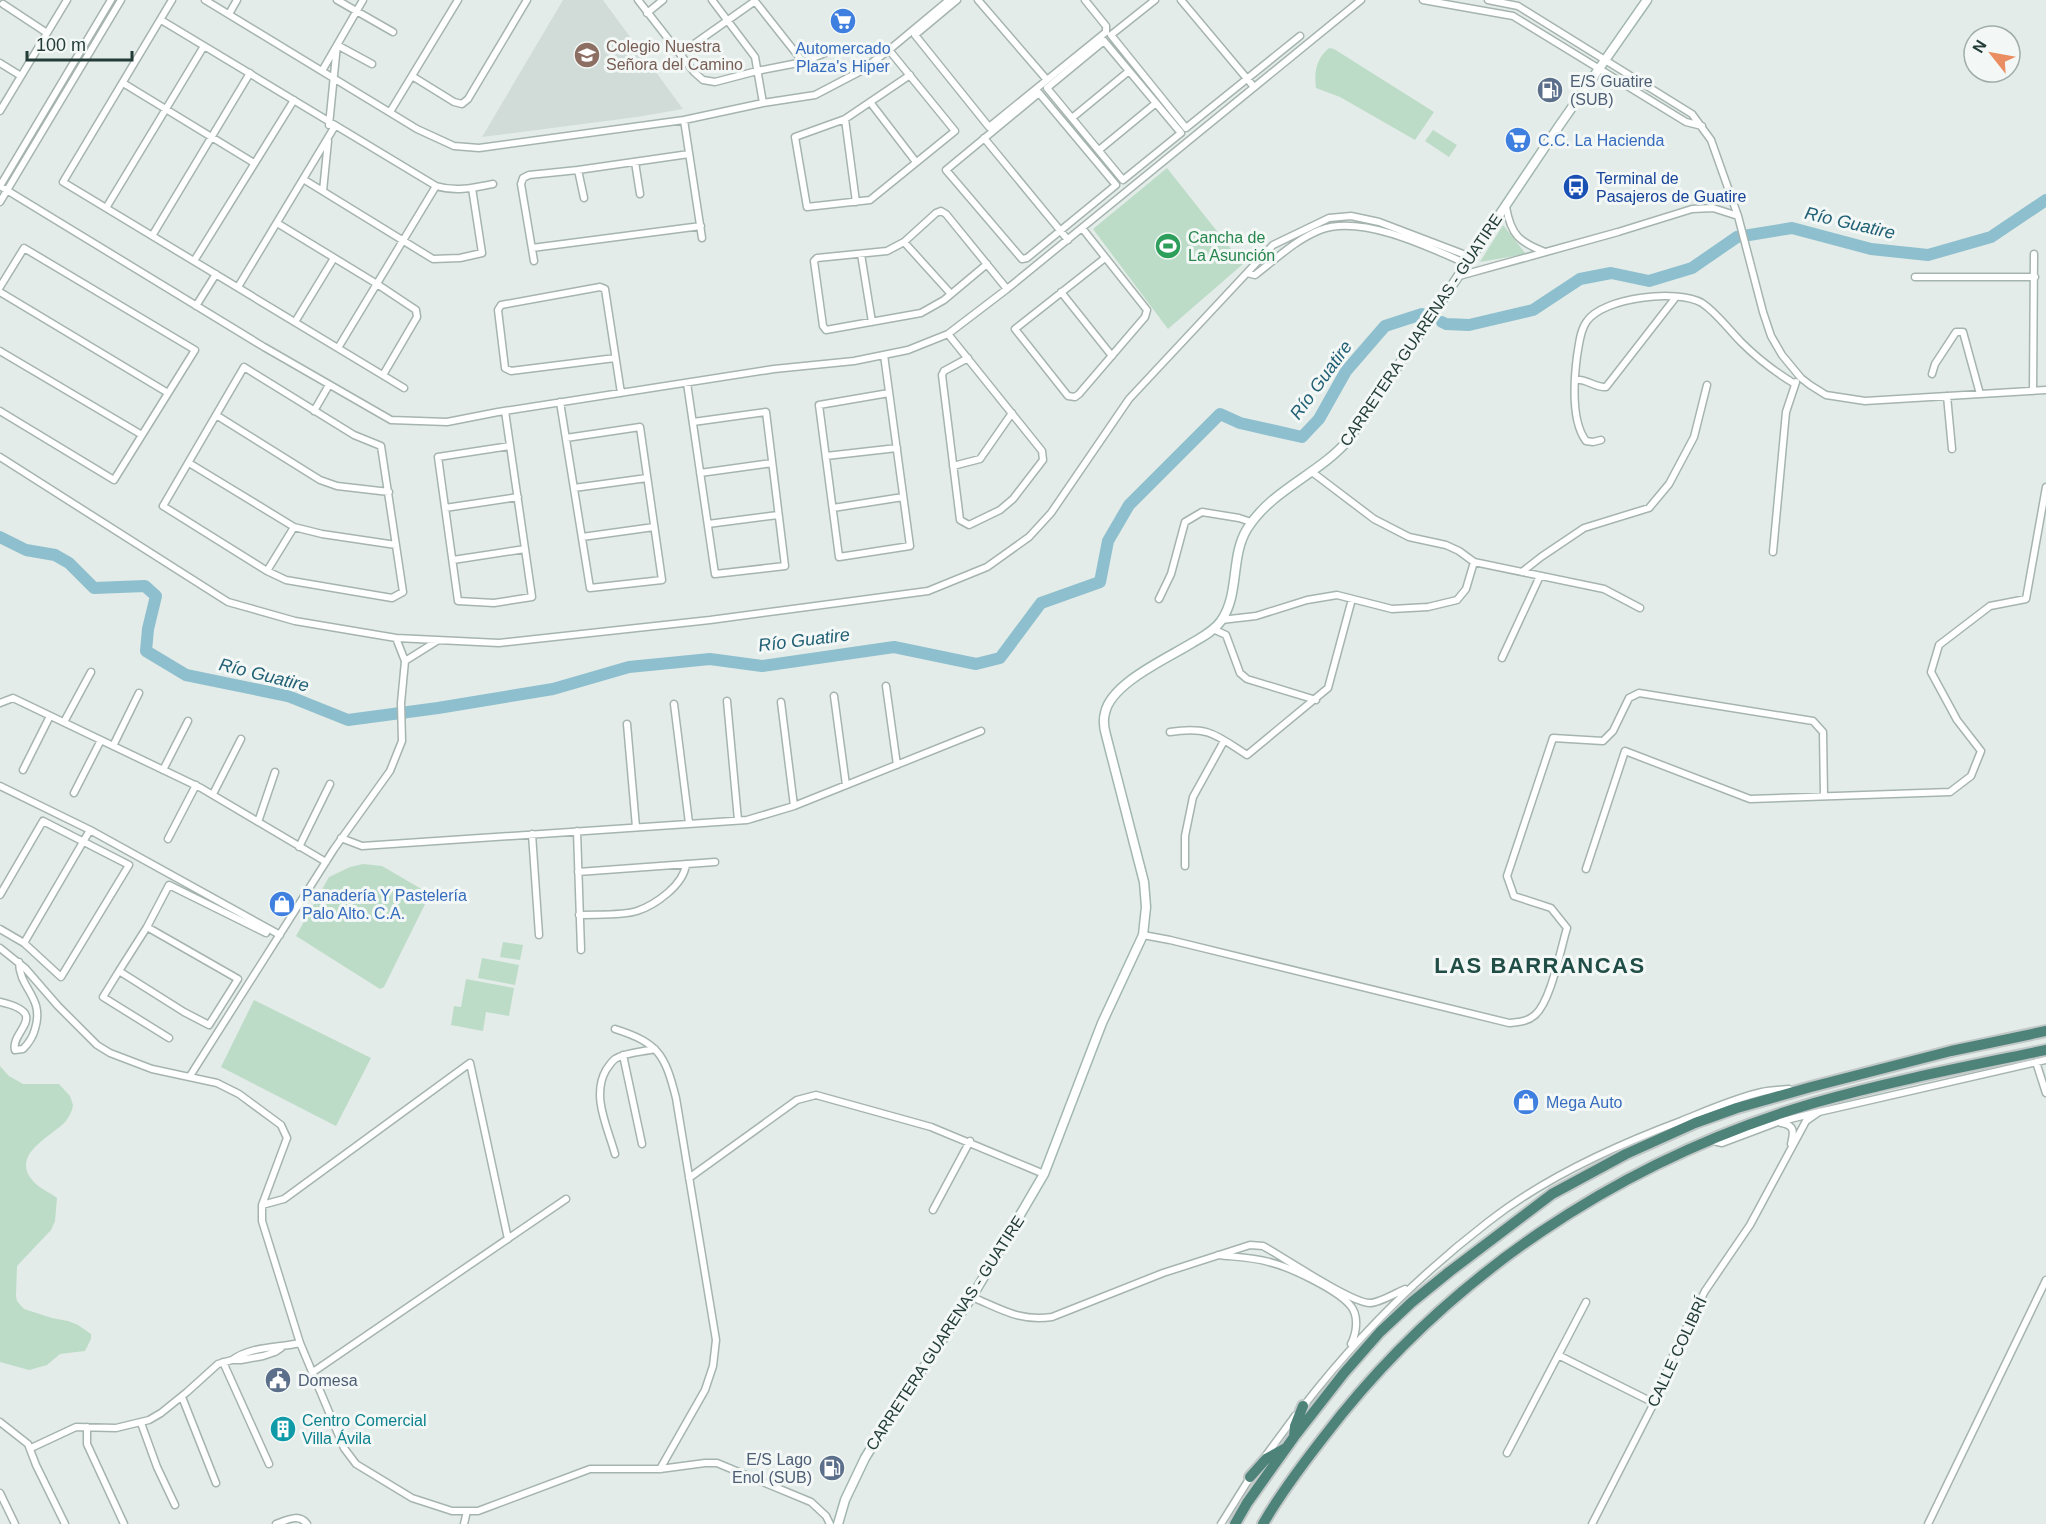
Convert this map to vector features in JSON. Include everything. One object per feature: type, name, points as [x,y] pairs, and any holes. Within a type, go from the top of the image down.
[{"type":"highway","points":[[1235,1524],[1247,1503],[1294,1437],[1380,1332],[1412,1302],[1466,1258],[1552,1194],[1626,1154],[1695,1123],[1811,1086],[1952,1051],[2046,1031]]},
{"type":"highway","points":[[1263,1524],[1348,1404],[1398,1350],[1440,1309],[1480,1275],[1537,1233],[1677,1154],[1814,1103],[1928,1075],[2046,1050]]},
{"type":"highway","points":[[1294,1437],[1295,1426],[1303,1406]]},
{"type":"highway","points":[[1250,1477],[1266,1459],[1286,1448]]},
{"type":"main road","name":"CARRETERA GUARENAS - GUATIRE","points":[[838,1524],[845,1500],[865,1458],[897,1406],[972,1297],[1044,1174],[1102,1023],[1143,935],[1146,907],[1144,882],[1106,735],[1105,712],[1113,695],[1129,681],[1213,629],[1221,620],[1229,602],[1241,541],[1251,522],[1269,504],[1312,472],[1349,439],[1559,126],[1647,0]]},
{"type":"street","points":[[0,111],[67,0]]},
{"type":"street","points":[[111,0],[0,186],[196,306],[391,420],[447,422],[774,369],[854,361],[908,350],[948,334],[1068,240],[1361,0]]},
{"type":"street","points":[[0,202],[121,0]]},
{"type":"street","points":[[172,0],[63,182],[404,387]]},
{"type":"street","points":[[205,0],[417,129],[454,146],[479,148],[684,120],[763,103],[815,95],[859,72],[950,0]]},
{"type":"street","points":[[229,14],[237,0]]},
{"type":"street","points":[[338,0],[393,32]]},
{"type":"street","points":[[322,71],[363,0]]},
{"type":"street","points":[[390,112],[458,0]]},
{"type":"street","points":[[412,76],[454,102],[462,104],[468,99],[527,0]]},
{"type":"street","points":[[638,0],[703,80],[715,82],[803,62],[830,51]]},
{"type":"street","points":[[647,12],[663,0]]},
{"type":"street","points":[[712,0],[755,57],[763,103]]},
{"type":"street","points":[[957,0],[915,35],[989,127],[1107,30],[1085,0]]},
{"type":"street","points":[[978,0],[1047,80]]},
{"type":"street","points":[[1155,0],[1112,35],[1186,128],[1300,36]]},
{"type":"street","points":[[1181,0],[1254,87]]},
{"type":"street","points":[[1423,0],[1513,16],[1686,122],[1702,126]]},
{"type":"street","points":[[1488,0],[1518,6],[1692,114],[1702,126],[1711,140],[1738,216],[1763,312],[1772,336],[1782,355],[1801,378],[1826,395],[1865,401],[2046,390]]},
{"type":"street","points":[[680,54],[754,1],[803,62]]},
{"type":"street","points":[[3,4],[47,33]]},
{"type":"street","points":[[161,20],[436,186],[449,190],[493,184]]},
{"type":"street","points":[[1104,41],[1156,103],[1180,133],[1123,180],[1047,88],[1104,41]]},
{"type":"street","points":[[337,45],[372,64]]},
{"type":"street","points":[[323,191],[328,137],[332,124],[337,45]]},
{"type":"street","points":[[106,208],[204,46]]},
{"type":"street","points":[[889,50],[910,75],[955,131],[870,200],[807,207],[795,137],[845,119],[910,75]]},
{"type":"street","points":[[0,63],[21,76]]},
{"type":"street","points":[[1072,118],[1129,71]]},
{"type":"street","points":[[152,236],[250,74]]},
{"type":"street","points":[[123,83],[254,164]]},
{"type":"street","points":[[1039,93],[1116,185],[1027,258],[1022,259],[946,170],[984,138],[1039,93]]},
{"type":"street","points":[[194,261],[294,100]]},
{"type":"street","points":[[870,102],[916,162]]},
{"type":"street","points":[[1099,150],[1156,103]]},
{"type":"street","points":[[845,119],[856,202]]},
{"type":"street","points":[[684,120],[702,238]]},
{"type":"street","points":[[238,288],[328,137]]},
{"type":"street","points":[[984,138],[1068,240]]},
{"type":"street","points":[[1156,153],[1162,161]]},
{"type":"street","points":[[534,261],[521,184],[523,178],[529,175],[689,154]]},
{"type":"street","points":[[1148,160],[1155,168]]},
{"type":"street","points":[[635,162],[640,194]]},
{"type":"street","points":[[578,170],[584,198]]},
{"type":"street","points":[[303,179],[434,259],[460,258],[482,253],[472,188]]},
{"type":"street","points":[[338,348],[436,186]]},
{"type":"street","points":[[1506,207],[1510,226],[1515,234],[1528,246],[1545,253]]},
{"type":"street","points":[[1459,276],[1692,209],[1713,208],[1738,216]]},
{"type":"street","points":[[987,264],[951,294],[921,313],[826,330],[823,326],[814,261],[817,258],[887,251],[904,242],[941,211],[946,214],[987,264],[1007,289]]},
{"type":"street","points":[[0,457],[228,602],[295,621],[396,638],[499,643],[756,614],[928,591],[987,567],[1029,537],[1051,513],[1129,399],[1273,245],[1329,218],[1351,216],[1379,222],[1469,261]]},
{"type":"street","points":[[277,223],[416,310],[417,317],[383,375]]},
{"type":"street","points":[[532,248],[701,226]]},
{"type":"street","points":[[1247,273],[1255,275],[1295,243],[1322,230],[1344,226],[1366,228],[1391,235],[1469,261]]},
{"type":"street","points":[[1082,228],[1147,310],[1145,317],[1079,394],[1075,397],[1068,396],[1015,329],[1105,258]]},
{"type":"street","points":[[904,242],[951,294]]},
{"type":"street","points":[[0,287],[24,248],[195,350],[114,480],[0,411]]},
{"type":"street","points":[[861,254],[872,322]]},
{"type":"street","points":[[2033,391],[2034,254]]},
{"type":"street","points":[[295,322],[334,258]]},
{"type":"street","points":[[196,306],[216,274]]},
{"type":"street","points":[[1915,277],[2035,277]]},
{"type":"street","points":[[615,358],[511,371],[505,368],[498,310],[501,305],[600,287],[605,289],[621,393]]},
{"type":"street","points":[[0,292],[168,393]]},
{"type":"street","points":[[1061,292],[1112,356]]},
{"type":"street","points":[[1575,380],[1580,379],[1606,387],[1676,297]]},
{"type":"street","points":[[1601,440],[1586,441],[1583,437],[1575,404],[1579,343],[1584,325],[1595,313],[1630,299],[1689,297],[1705,305],[1766,365],[1795,384]]},
{"type":"street","points":[[1932,374],[1935,364],[1956,332],[1963,332],[1980,394]]},
{"type":"street","points":[[948,334],[968,358],[1042,451],[1043,460],[1013,499],[1000,510],[969,525],[960,520],[942,375],[944,371],[968,358]]},
{"type":"street","points":[[0,351],[142,435]]},
{"type":"street","points":[[884,355],[890,393],[910,546],[839,557],[819,405],[890,393]]},
{"type":"street","points":[[244,367],[354,435],[381,446],[403,592],[392,598],[286,580],[267,572],[163,506],[216,416],[244,367]]},
{"type":"street","points":[[1773,552],[1786,412],[1795,384],[1801,378]]},
{"type":"street","points":[[687,383],[715,574],[785,566],[766,412],[693,422]]},
{"type":"street","points":[[314,411],[329,384]]},
{"type":"street","points":[[1522,572],[1584,528],[1649,508],[1669,484],[1694,437],[1707,385]]},
{"type":"street","points":[[1947,396],[1952,449]]},
{"type":"street","points":[[560,402],[590,588],[662,580],[640,427],[566,438]]},
{"type":"street","points":[[505,411],[532,597],[494,603],[458,601],[438,457],[510,446]]},
{"type":"street","points":[[953,466],[980,459],[1012,413]]},
{"type":"street","points":[[216,416],[320,480],[337,486],[389,492]]},
{"type":"street","points":[[826,456],[897,448]]},
{"type":"street","points":[[189,463],[294,527],[322,534],[396,545]]},
{"type":"street","points":[[700,473],[772,463]]},
{"type":"street","points":[[1312,472],[1374,519],[1409,537],[1446,545],[1474,562],[1604,589],[1640,608]]},
{"type":"street","points":[[574,489],[647,477]]},
{"type":"street","points":[[1586,869],[1625,751],[1750,799],[1950,792],[1971,776],[1981,752],[1957,720],[1931,672],[1939,645],[1990,606],[2026,599],[2046,487]]},
{"type":"street","points":[[445,508],[518,497]]},
{"type":"street","points":[[833,508],[903,497]]},
{"type":"street","points":[[1159,599],[1171,574],[1185,522],[1202,512],[1251,522]]},
{"type":"street","points":[[708,524],[778,515]]},
{"type":"street","points":[[267,572],[294,527]]},
{"type":"street","points":[[582,537],[654,527]]},
{"type":"street","points":[[453,560],[525,549]]},
{"type":"street","points":[[1221,620],[1256,616],[1307,600],[1337,595],[1392,609],[1428,607],[1457,600],[1466,589],[1474,562]]},
{"type":"street","points":[[1502,658],[1540,576]]},
{"type":"street","points":[[1170,732],[1191,729],[1212,732],[1247,755],[1328,688],[1353,598]]},
{"type":"street","points":[[1213,629],[1226,635],[1240,673],[1246,679],[1316,700]]},
{"type":"street","points":[[190,1076],[326,862],[390,771],[402,741],[401,703],[405,661],[396,638]]},
{"type":"street","points":[[405,661],[438,640]]},
{"type":"street","points":[[64,722],[91,672]]},
{"type":"street","points":[[886,686],[897,765]]},
{"type":"street","points":[[113,746],[140,693]]},
{"type":"street","points":[[1143,935],[1509,1023],[1524,1022],[1536,1014],[1546,1000],[1567,928],[1551,908],[1514,896],[1507,876],[1552,738],[1603,741],[1613,731],[1629,698],[1639,693],[1813,721],[1823,732],[1824,796]]},
{"type":"street","points":[[834,696],[846,785]]},
{"type":"street","points":[[0,704],[13,698],[196,785],[326,862]]},
{"type":"street","points":[[728,701],[738,820]]},
{"type":"street","points":[[781,702],[794,806]]},
{"type":"street","points":[[674,704],[689,823]]},
{"type":"street","points":[[23,770],[50,716]]},
{"type":"street","points":[[163,770],[188,721]]},
{"type":"street","points":[[627,724],[636,827]]},
{"type":"street","points":[[342,838],[362,846],[747,820],[794,806],[981,731]]},
{"type":"street","points":[[213,794],[242,739]]},
{"type":"street","points":[[74,793],[101,740]]},
{"type":"street","points":[[1185,866],[1185,836],[1193,797],[1224,741]]},
{"type":"street","points":[[258,822],[275,772]]},
{"type":"street","points":[[299,847],[330,784]]},
{"type":"street","points":[[168,839],[196,785]]},
{"type":"street","points":[[0,786],[90,830],[280,935]]},
{"type":"street","points":[[0,895],[43,821],[129,865],[61,977],[24,943],[0,929]]},
{"type":"street","points":[[24,943],[90,830]]},
{"type":"street","points":[[576,831],[581,950]]},
{"type":"street","points":[[532,834],[539,935]]},
{"type":"street","points":[[578,873],[715,862]]},
{"type":"street","points":[[579,915],[635,912],[680,882],[686,864]]},
{"type":"street","points":[[170,1038],[103,997],[147,927],[169,885],[266,933]]},
{"type":"street","points":[[147,927],[248,985]]},
{"type":"street","points":[[0,948],[19,962],[97,1045],[110,1053],[152,1069],[217,1083],[239,1094],[281,1125],[287,1138],[262,1205],[262,1221],[300,1343],[344,1448],[356,1464],[411,1498],[452,1511],[478,1511],[591,1469],[660,1469],[705,1463],[726,1466],[811,1502],[826,1516],[830,1524]]},
{"type":"street","points":[[0,1002],[19,1009],[25,1014],[26,1022],[14,1042],[15,1050],[23,1049],[33,1035],[39,1016],[38,1007],[25,983],[19,962]]},
{"type":"street","points":[[119,971],[183,1012],[209,1025],[238,979]]},
{"type":"street","points":[[615,1029],[634,1035],[655,1049],[669,1069],[676,1098],[716,1340],[713,1366],[705,1390],[660,1469]]},
{"type":"street","points":[[615,1154],[600,1104],[599,1089],[603,1076],[612,1060],[623,1055],[655,1049]]},
{"type":"street","points":[[623,1055],[642,1144]]},
{"type":"street","points":[[1710,1141],[1722,1143],[1778,1122],[2046,1060]]},
{"type":"street","points":[[2036,1062],[2046,1092]]},
{"type":"street","points":[[262,1205],[284,1199],[470,1063],[508,1239]]},
{"type":"street","points":[[1221,1524],[1250,1477],[1303,1406],[1343,1358],[1411,1287],[1489,1221],[1563,1175],[1660,1129],[1762,1092],[1811,1086]]},
{"type":"street","points":[[689,1178],[797,1100],[816,1095],[828,1096],[921,1124],[969,1141],[1044,1174]]},
{"type":"street","name":"CALLE COLIBRÍ","points":[[1592,1524],[1654,1403],[1677,1346],[1705,1291],[1750,1225],[1806,1121],[1819,1112]]},
{"type":"street","points":[[1778,1122],[1790,1125],[1792,1128],[1788,1153]]},
{"type":"street","points":[[933,1209],[969,1141]]},
{"type":"street","points":[[314,1372],[566,1199]]},
{"type":"street","points":[[972,1297],[1024,1318],[1035,1320],[1052,1317],[1162,1273],[1250,1245],[1263,1246],[1338,1290],[1365,1303],[1374,1303],[1411,1287]]},
{"type":"street","points":[[1215,1255],[1248,1257],[1269,1262],[1313,1281],[1342,1298],[1351,1306],[1357,1323],[1354,1339],[1343,1358]]},
{"type":"street","points":[[1928,1524],[2046,1280]]},
{"type":"street","points":[[1507,1453],[1586,1302]]},
{"type":"street","points":[[31,1449],[72,1428],[116,1428],[141,1423],[156,1417],[223,1362],[269,1347],[300,1343]]},
{"type":"street","points":[[1558,1355],[1654,1403]]},
{"type":"street","points":[[223,1362],[269,1464]]},
{"type":"street","points":[[182,1397],[216,1484]]},
{"type":"street","points":[[0,1422],[26,1441],[65,1524]]},
{"type":"street","points":[[141,1423],[157,1467],[175,1505]]},
{"type":"street","points":[[87,1427],[87,1444],[124,1524]]},
{"type":"street","points":[[0,1493],[15,1524]]},
{"type":"street","points":[[0,1512],[7,1508]]},
{"type":"street","points":[[464,1524],[467,1511]]},
{"type":"street","points":[[276,1524],[301,1517],[307,1524]]},
{"type":"shaded area","name":"Colegio Nuestra Señora del Camino","points":[[563,0],[603,0],[683,109],[482,137]]},
{"type":"green space","points":[[1329,48],[1434,112],[1415,140],[1340,97],[1316,88],[1317,66]]},
{"type":"green space","points":[[1433,130],[1457,145],[1449,157],[1425,141]]},
{"type":"green space","name":"Cancha de La Asunción","points":[[1167,168],[1243,264],[1168,329],[1093,229]]},
{"type":"green space","points":[[1503,225],[1526,254],[1480,262]]},
{"type":"green space","points":[[363,864],[382,866],[430,894],[384,987],[380,989],[296,936],[329,877],[350,867]]},
{"type":"green space","points":[[503,942],[523,945],[520,960],[500,957]]},
{"type":"green space","points":[[482,958],[519,965],[515,985],[478,978]]},
{"type":"green space","points":[[466,979],[514,988],[509,1016],[486,1012],[483,1031],[451,1025],[454,1006],[461,1007]]},
{"type":"green space","points":[[254,1000],[371,1058],[336,1126],[221,1067]]},
{"type":"green space","points":[[0,1066],[9,1076],[23,1084],[59,1084],[70,1096],[73,1105],[66,1121],[33,1149],[28,1157],[26,1165],[28,1173],[36,1184],[57,1198],[55,1221],[51,1230],[17,1266],[16,1296],[24,1309],[78,1325],[91,1334],[91,1339],[85,1351],[60,1354],[47,1365],[29,1370],[0,1362]]},
{"type":"waterway","name":"Río Guatire","points":[[1442,322],[1469,325],[1533,310],[1580,279],[1611,273],[1649,281],[1692,268],[1737,237],[1792,228],[1871,249],[1928,255],[1991,237],[2046,200]]},
{"type":"waterway","name":"Río Guatire","points":[[0,537],[26,550],[55,555],[69,563],[94,588],[145,586],[156,596],[148,629],[146,651],[186,675],[288,696],[348,720],[553,689],[629,667],[710,659],[762,666],[894,647],[976,664],[1000,658],[1041,603],[1100,582],[1108,541],[1129,505],[1220,414],[1240,423],[1302,437],[1319,419],[1346,371],[1385,326],[1422,314]]},
{"type":"place","name":"Automercado Plaza's Hiper","points":[[843,21]]},
{"type":"place","name":"Colegio Nuestra Señora del Camino","points":[[587,55]]},
{"type":"place","name":"E/S Guatire (SUB)","points":[[1550,90]]},
{"type":"place","name":"C.C. La Hacienda","points":[[1518,140]]},
{"type":"place","name":"Terminal de Pasajeros de Guatire","points":[[1576,187]]},
{"type":"place","name":"Cancha de La Asunción","points":[[1168,246]]},
{"type":"place","name":"Panadería Y Pastelería Palo Alto. C.A.","points":[[282,904]]},
{"type":"place","name":"Mega Auto","points":[[1526,1102]]},
{"type":"place","name":"Domesa","points":[[278,1380]]},
{"type":"place","name":"Centro Comercial Villa Ávila","points":[[283,1429]]},
{"type":"place","name":"E/S Lago Enol (SUB)","points":[[832,1468]]},
{"type":"district","name":"LAS BARRANCAS","points":[[1540,965]]}]
